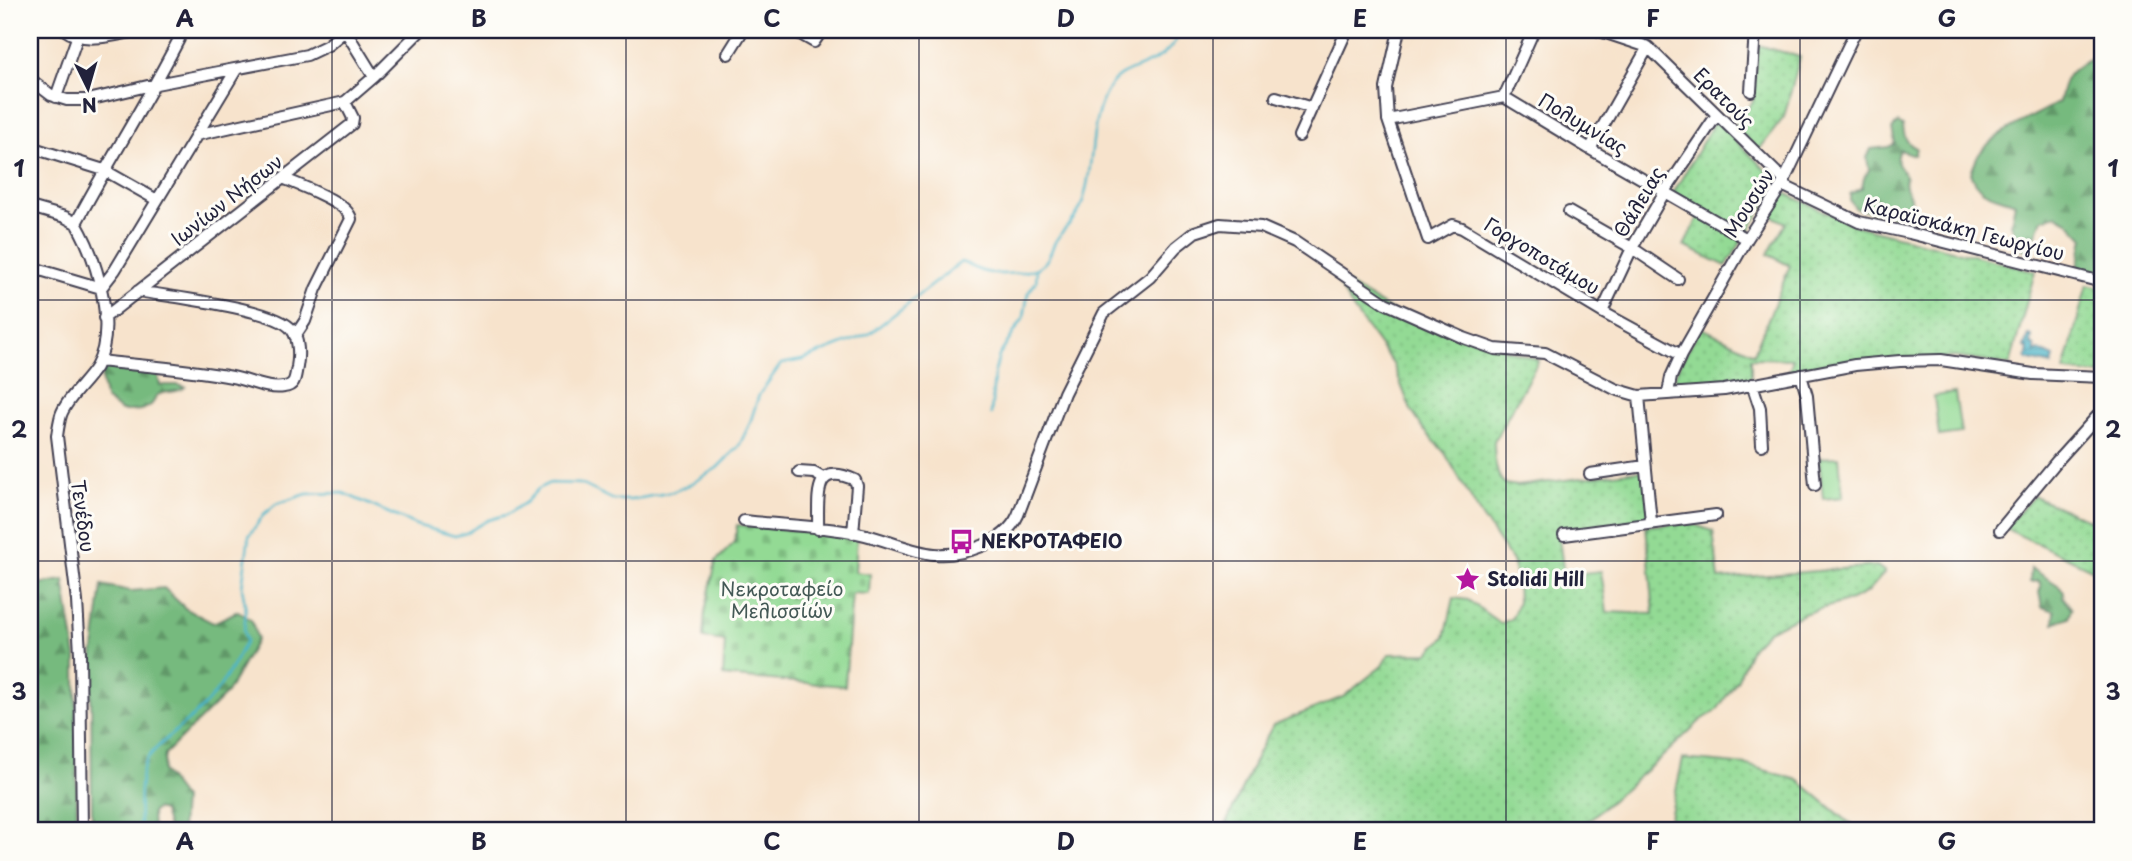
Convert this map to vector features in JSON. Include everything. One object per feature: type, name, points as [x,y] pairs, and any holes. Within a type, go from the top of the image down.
[{"type":"street","points":[[65,30],[96,37],[141,30]]},
{"type":"street","points":[[30,79],[44,92],[56,97],[88,100],[317,51],[345,30],[374,78]]},
{"type":"street","points":[[196,135],[345,102],[374,78],[421,30]]},
{"type":"street","points":[[728,54],[743,30]]},
{"type":"street","points":[[793,30],[814,42],[822,30]]},
{"type":"street","points":[[1299,136],[1347,30]]},
{"type":"street","name":"Γοργοποτάμου","points":[[1399,30],[1387,88],[1388,120],[1428,239],[1453,225],[1462,228],[1602,313],[1681,355]]},
{"type":"street","points":[[1388,120],[1504,97],[1534,30]]},
{"type":"street","name":"Ερατούς","points":[[1597,30],[1648,47],[1784,183]]},
{"type":"street","points":[[1751,91],[1755,30]]},
{"type":"street","name":"Μουσών","points":[[1668,393],[1671,377],[1681,355],[1747,239],[1784,183],[1856,30]]},
{"type":"street","points":[[56,97],[79,33]]},
{"type":"street","points":[[30,207],[76,223],[179,39]]},
{"type":"street","points":[[1590,149],[1648,47]]},
{"type":"street","points":[[30,267],[101,288],[158,200],[236,70]]},
{"type":"street","points":[[1276,97],[1312,108]]},
{"type":"street","name":"Πολυμνίας","points":[[1504,97],[1747,239]]},
{"type":"street","name":"Ιωνίων Νήσων","points":[[104,318],[352,124],[353,118],[345,102]]},
{"type":"street","name":"Θάλειας","points":[[1602,313],[1632,248],[1664,192],[1716,116]]},
{"type":"street","points":[[30,147],[104,170],[158,200]]},
{"type":"street","points":[[283,178],[341,205],[350,212],[351,219],[316,289],[304,324],[295,336]]},
{"type":"street","name":"Καραϊσκάκη Γεωργίου","points":[[1784,183],[1859,222],[2102,282]]},
{"type":"street","points":[[1569,212],[1632,248],[1678,279]]},
{"type":"street","name":"Τενέδου","points":[[76,223],[101,288],[104,318],[104,341],[99,361],[62,413],[57,436],[78,614],[82,831]]},
{"type":"street","points":[[744,521],[853,533],[924,554],[942,555],[987,545],[1012,527],[1034,477],[1064,393],[1104,313],[1150,277],[1176,247],[1195,232],[1220,224],[1261,227],[1295,242],[1385,303],[1464,338],[1495,349],[1545,353],[1615,389],[1639,396],[1724,390],[1867,364],[1941,360],[2033,374],[2102,377]]},
{"type":"street","points":[[99,361],[231,376],[284,387],[292,384],[299,359],[295,336],[287,325],[268,316],[138,291]]},
{"type":"street","points":[[1801,375],[1807,396],[1815,485]]},
{"type":"street","points":[[1752,384],[1760,408],[1762,445]]},
{"type":"street","points":[[1639,396],[1651,522]]},
{"type":"street","points":[[2000,530],[2102,411]]},
{"type":"street","points":[[1590,474],[1645,466]]},
{"type":"street","points":[[799,472],[823,478]]},
{"type":"street","points":[[818,529],[819,486],[828,474],[836,474],[855,480],[857,486],[853,533]]},
{"type":"street","points":[[1564,535],[1716,515]]},
{"type":"green space","points":[[1758,45],[1800,57],[1784,117],[1758,151],[1734,126],[1753,101]]},
{"type":"green space","points":[[2102,48],[2102,276],[2077,272],[2084,238],[2068,221],[2057,215],[2042,219],[2030,251],[2019,248],[2011,223],[2015,203],[1983,191],[1971,173],[1980,153],[1988,144],[2017,124],[2059,102],[2069,74],[2095,57]]},
{"type":"green space","points":[[1715,120],[1779,183],[1726,266],[1684,246],[1701,212],[1671,197]]},
{"type":"green space","points":[[1898,123],[1903,126],[1908,142],[1916,148],[1914,155],[1900,150],[1898,158],[1912,202],[1911,219],[1856,209],[1850,201],[1850,194],[1862,188],[1869,170],[1867,158],[1871,149],[1889,147],[1895,143],[1892,129]]},
{"type":"green space","points":[[1782,192],[1857,226],[2035,271],[2010,365],[1954,357],[1788,373],[1793,359],[1751,358],[1751,381],[1703,389],[1676,382],[1675,374],[1700,327],[1754,353],[1790,266],[1768,254],[1786,223],[1766,213]]},
{"type":"green space","points":[[1333,275],[1397,314],[1539,360],[1494,441],[1497,471],[1506,484],[1517,486],[1644,470],[1649,518],[1563,532],[1559,538],[1564,575],[1601,571],[1607,612],[1654,614],[1646,526],[1689,523],[1713,531],[1719,579],[1877,566],[1885,572],[1868,592],[1851,600],[1803,614],[1768,631],[1751,648],[1738,679],[1717,710],[1700,721],[1576,831],[1218,831],[1225,826],[1273,725],[1343,697],[1382,666],[1389,654],[1428,653],[1445,637],[1454,598],[1468,600],[1501,624],[1512,618],[1518,602],[1512,561],[1480,514],[1445,453],[1424,430],[1411,410],[1393,364],[1353,309]]},
{"type":"green space","points":[[2087,285],[2102,288],[2101,375],[2064,371]]},
{"type":"green space","points":[[106,365],[157,371],[160,385],[185,387],[159,394],[147,408],[121,411],[105,399],[101,379]]},
{"type":"green space","points":[[1955,393],[1961,433],[1939,436],[1934,396]]},
{"type":"green space","points":[[1839,457],[1843,497],[1823,499],[1819,458]]},
{"type":"green space","points":[[2034,496],[2102,526],[2102,574],[2004,528]]},
{"type":"green space","name":"Νεκροταφείο Μελισσίών","points":[[737,525],[857,536],[855,572],[870,574],[869,594],[852,593],[845,686],[723,676],[725,641],[703,638],[705,612],[716,561],[735,542]]},
{"type":"green space","points":[[2031,568],[2058,585],[2064,592],[2063,597],[2072,609],[2069,617],[2054,623],[2055,611],[2042,607],[2039,581],[2030,582]]},
{"type":"green space","points":[[64,580],[76,656],[77,831],[30,831],[30,585]]},
{"type":"green space","points":[[102,585],[131,591],[164,588],[186,609],[213,623],[238,611],[252,621],[257,639],[227,693],[165,754],[163,771],[183,798],[181,831],[169,831],[163,811],[156,809],[152,813],[153,831],[92,831],[91,673]]},
{"type":"green space","points":[[1683,759],[1747,765],[1798,780],[1853,826],[1852,831],[1667,831]]},
{"type":"water","points":[[2029,335],[2032,336],[2031,343],[2035,352],[2039,350],[2054,357],[2052,365],[2026,359],[2028,349],[2024,347]]},
{"type":"waterway","points":[[140,831],[140,787],[146,761],[208,702],[246,641],[246,611],[242,587],[249,536],[264,514],[276,504],[307,494],[343,493],[416,525],[455,536],[488,520],[506,515],[526,502],[538,489],[550,483],[581,484],[614,500],[631,500],[672,492],[689,485],[717,468],[739,446],[759,395],[781,364],[802,360],[869,334],[961,262],[983,271],[1000,274],[1018,273],[1041,265],[1082,204],[1098,114],[1110,86],[1124,74],[1163,54],[1180,33],[1187,30]]},
{"type":"waterway","points":[[1211,30],[1237,30]]},
{"type":"waterway","points":[[991,414],[994,375],[999,356],[1024,317],[1028,293],[1036,282],[1037,268]]},
{"type":"place","name":"ΝΕΚΡΟΤΑΦΕΙΟ","points":[[961,541]]},
{"type":"place","name":"Stolidi Hill","points":[[1467,579]]}]
